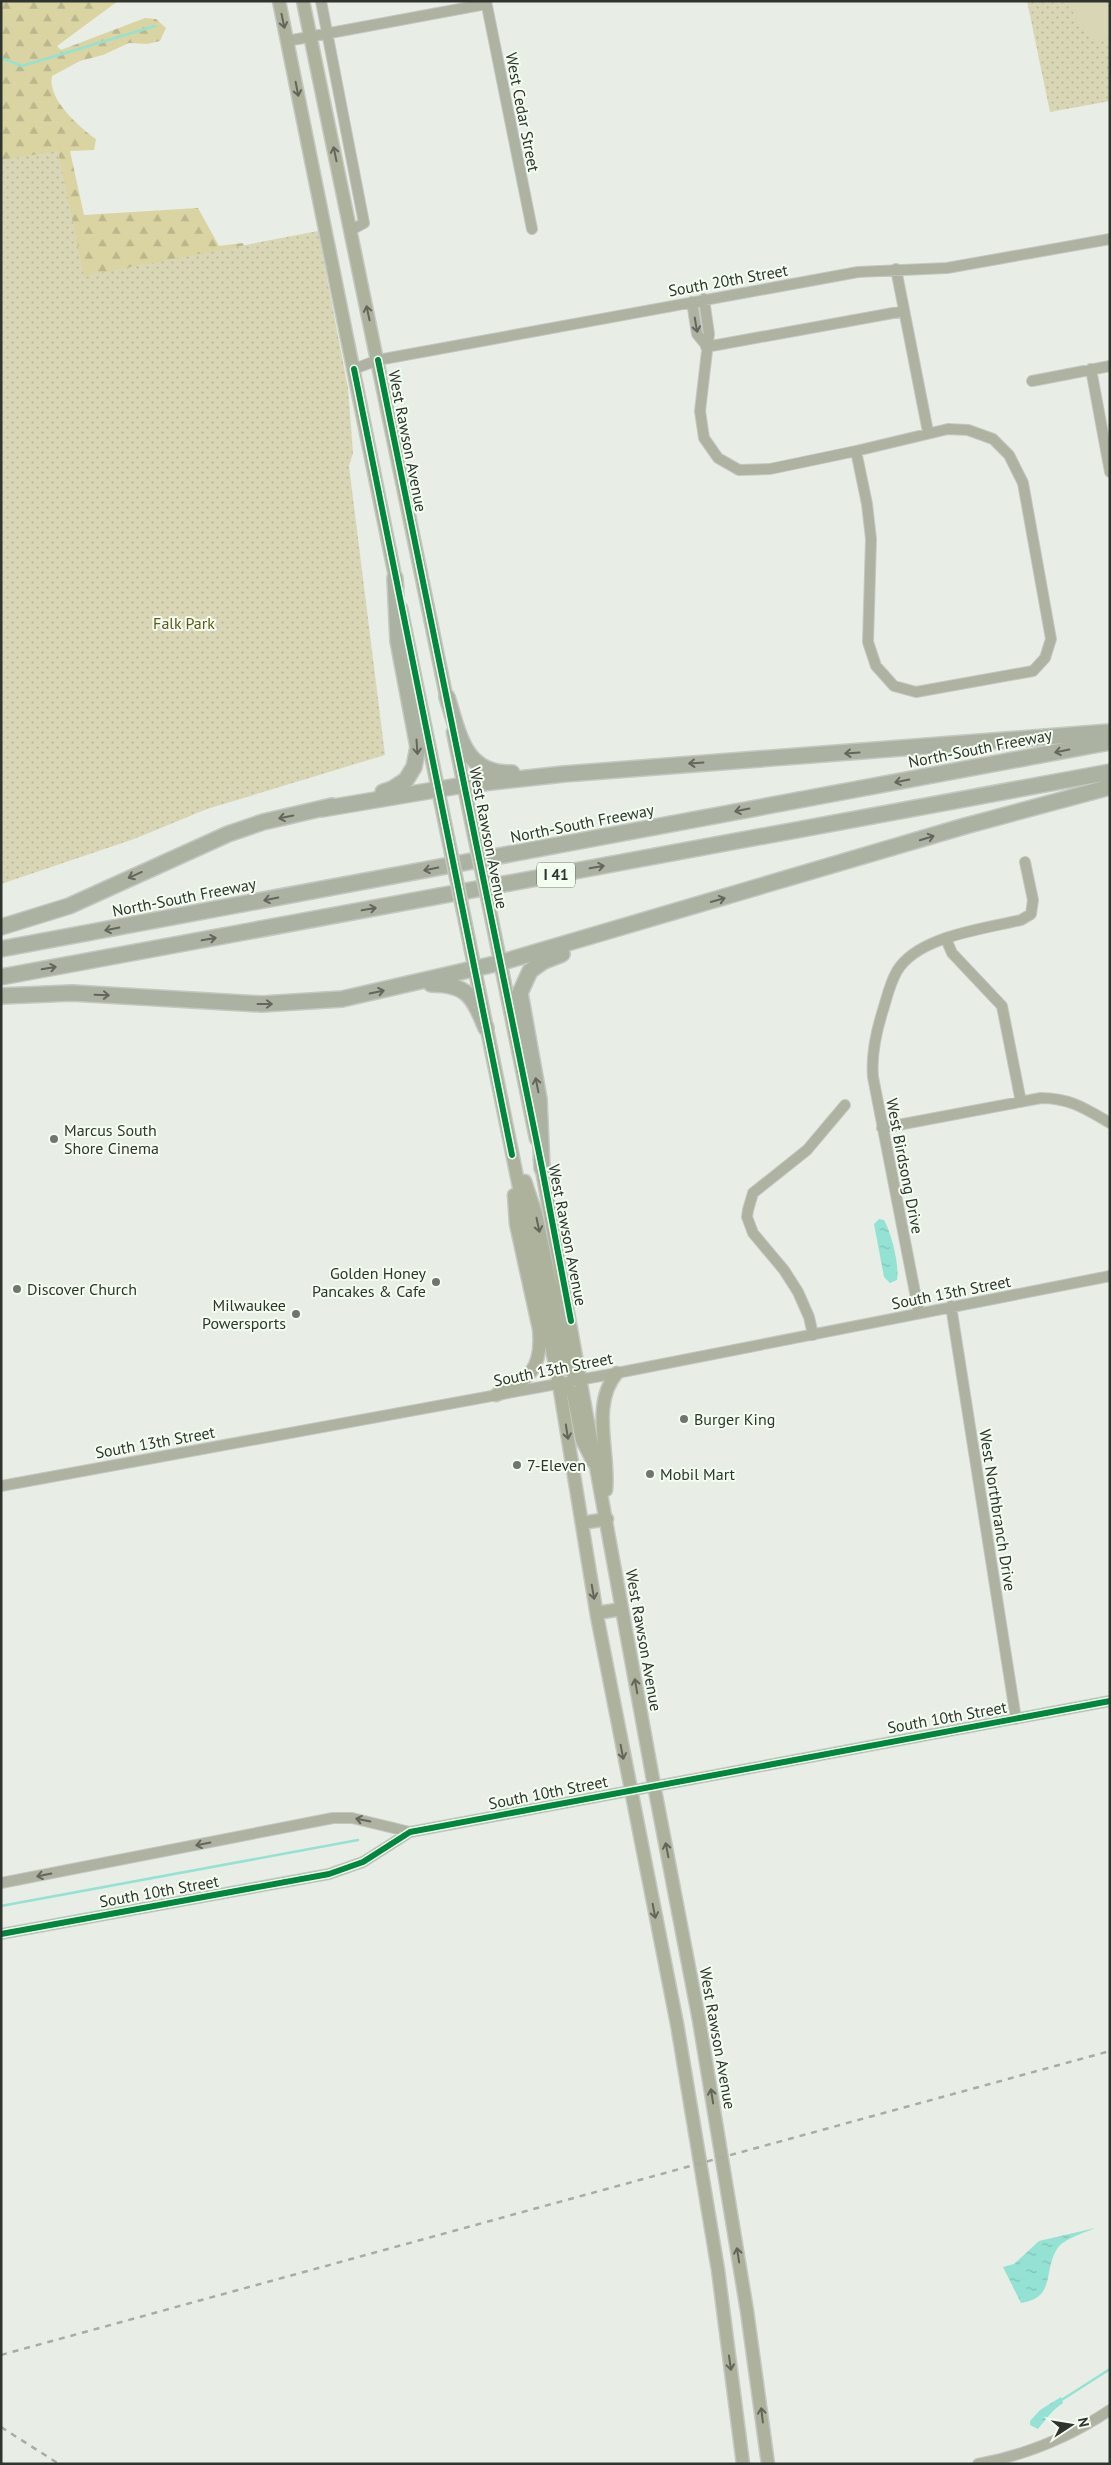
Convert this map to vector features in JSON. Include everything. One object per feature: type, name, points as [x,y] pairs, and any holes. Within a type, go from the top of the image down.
[{"type":"highway","points":[[322,809],[392,789],[406,780],[416,761],[418,747],[398,642],[395,578]]},
{"type":"highway","points":[[447,696],[461,738],[472,759],[478,765],[496,772],[537,771],[564,774]]},
{"type":"highway","points":[[1,927],[69,906],[228,834],[263,822],[322,809],[439,788],[564,774],[1110,732]]},
{"type":"highway","name":"North-South Freeway","points":[[1,949],[1110,742]]},
{"type":"highway","name":"I 41","points":[[1,977],[1110,772]]},
{"type":"highway","points":[[1,996],[72,994],[233,1004],[289,1004],[342,999],[500,963],[638,924],[965,826],[1110,786]]},
{"type":"highway","points":[[542,1168],[539,1099],[520,1004],[522,986],[530,971],[544,961],[608,938],[638,924]]},
{"type":"highway","points":[[412,984],[449,985],[463,990],[476,1004],[486,1028]]},
{"type":"main road","points":[[279,1],[559,1384],[597,1613],[677,2024],[718,2270],[743,2464]]},
{"type":"main road","name":"West Rawson Avenue","points":[[303,1],[447,696],[542,1168],[582,1379],[654,1785],[706,2059],[748,2319],[768,2464]]},
{"type":"main road","points":[[512,1150],[536,1214],[567,1365],[575,1376],[582,1379]]},
{"type":"main road","points":[[496,1395],[521,1383],[530,1375],[538,1354],[540,1338],[516,1224],[512,1150]]},
{"type":"main road","points":[[582,1523],[606,1513],[608,1471],[601,1429],[608,1386],[616,1373]]},
{"type":"main road","points":[[559,1384],[573,1393],[582,1440],[598,1472]]},
{"type":"main road","points":[[597,1613],[622,1609]]},
{"type":"street","points":[[321,1],[364,223],[351,230]]},
{"type":"street","points":[[288,41],[486,3]]},
{"type":"street","name":"West Cedar Street","points":[[486,3],[532,229]]},
{"type":"street","name":"South 20th Street","points":[[354,369],[378,360],[858,272],[947,268],[1110,239]]},
{"type":"street","points":[[896,269],[928,432]]},
{"type":"street","points":[[704,299],[709,334],[706,346],[700,411],[704,438],[718,458],[739,470],[770,469],[856,452],[948,428],[968,430],[993,439],[1009,455],[1023,483],[1051,639],[1045,658],[1033,671],[916,692],[894,686],[876,666],[868,642],[871,539],[867,504],[856,452]]},
{"type":"street","points":[[692,302],[697,334],[706,346]]},
{"type":"street","points":[[706,346],[904,311]]},
{"type":"street","points":[[1032,381],[1110,366]]},
{"type":"street","points":[[1091,369],[1110,472]]},
{"type":"street","name":"West Birdsong Drive","points":[[920,1312],[882,1128],[872,1065],[878,1026],[893,979],[903,962],[920,949],[946,939],[1027,918],[1033,909],[1033,900],[1025,862]]},
{"type":"street","points":[[946,939],[952,953],[1002,1006],[1021,1102]]},
{"type":"street","points":[[882,1128],[1021,1102],[1054,1098],[1075,1103],[1110,1124]]},
{"type":"street","points":[[813,1335],[809,1318],[798,1292],[784,1270],[753,1232],[747,1217],[753,1193],[807,1150],[845,1105]]},
{"type":"street","name":"South 13th Street","points":[[1,1486],[559,1384],[1110,1276]]},
{"type":"street","name":"West Northbranch Drive","points":[[951,1306],[1016,1719]]},
{"type":"street","name":"South 10th Street","points":[[1,1934],[329,1874],[363,1862],[410,1832],[1110,1701]]},
{"type":"street","name":"South 10th Street","points":[[1,1883],[333,1818],[352,1818],[410,1832]]},
{"type":"street","points":[[978,2464],[1046,2445],[1110,2410]]},
{"type":"green space","points":[[1,1],[118,1],[57,46],[61,50],[145,18],[156,19],[166,28],[160,41],[147,44],[129,43],[103,55],[80,61],[52,76],[54,94],[59,103],[73,120],[96,139],[94,150],[70,151],[84,215],[198,208],[219,246],[243,243],[263,297],[1,704]]},
{"type":"green space","points":[[1027,1],[1110,1],[1110,101],[1050,112]]},
{"type":"green space","points":[[1065,1],[1110,1],[1110,37],[1096,45]]},
{"type":"green space","name":"Falk Park","points":[[58,151],[84,276],[318,231],[348,388],[353,453],[349,466],[385,755],[207,809],[134,839],[1,884],[1,160]]},
{"type":"water","points":[[879,1219],[884,1220],[887,1225],[896,1258],[897,1280],[890,1283],[884,1277],[874,1224]]},
{"type":"water","points":[[1095,2228],[1060,2245],[1053,2257],[1044,2290],[1032,2300],[1021,2303],[1003,2267],[1014,2264],[1039,2241]]},
{"type":"water","points":[[1061,2397],[1063,2403],[1052,2412],[1038,2429],[1030,2425],[1030,2421],[1040,2410]]},
{"type":"waterway","points":[[1,58],[22,66],[155,26]]},
{"type":"waterway","points":[[1,1906],[358,1840]]},
{"type":"waterway","points":[[1060,2401],[1110,2369]]},
{"type":"railway","points":[[1,2355],[1110,2051]]},
{"type":"railway","points":[[1,2427],[59,2464]]},
{"type":"cycle path","points":[[378,360],[542,1168],[571,1321]]},
{"type":"cycle path","points":[[354,369],[512,1155]]},
{"type":"cycle path","points":[[1,1934],[329,1874],[363,1862],[410,1832],[1110,1701]]},
{"type":"place","name":"Marcus South Shore Cinema","points":[[54,1139]]},
{"type":"place","name":"Golden Honey Pancakes & Cafe","points":[[436,1282]]},
{"type":"place","name":"Discover Church","points":[[17,1289]]},
{"type":"place","name":"Milwaukee Powersports","points":[[296,1314]]},
{"type":"place","name":"Burger King","points":[[684,1419]]},
{"type":"place","name":"7-Eleven","points":[[517,1465]]},
{"type":"place","name":"Mobil Mart","points":[[650,1474]]}]
